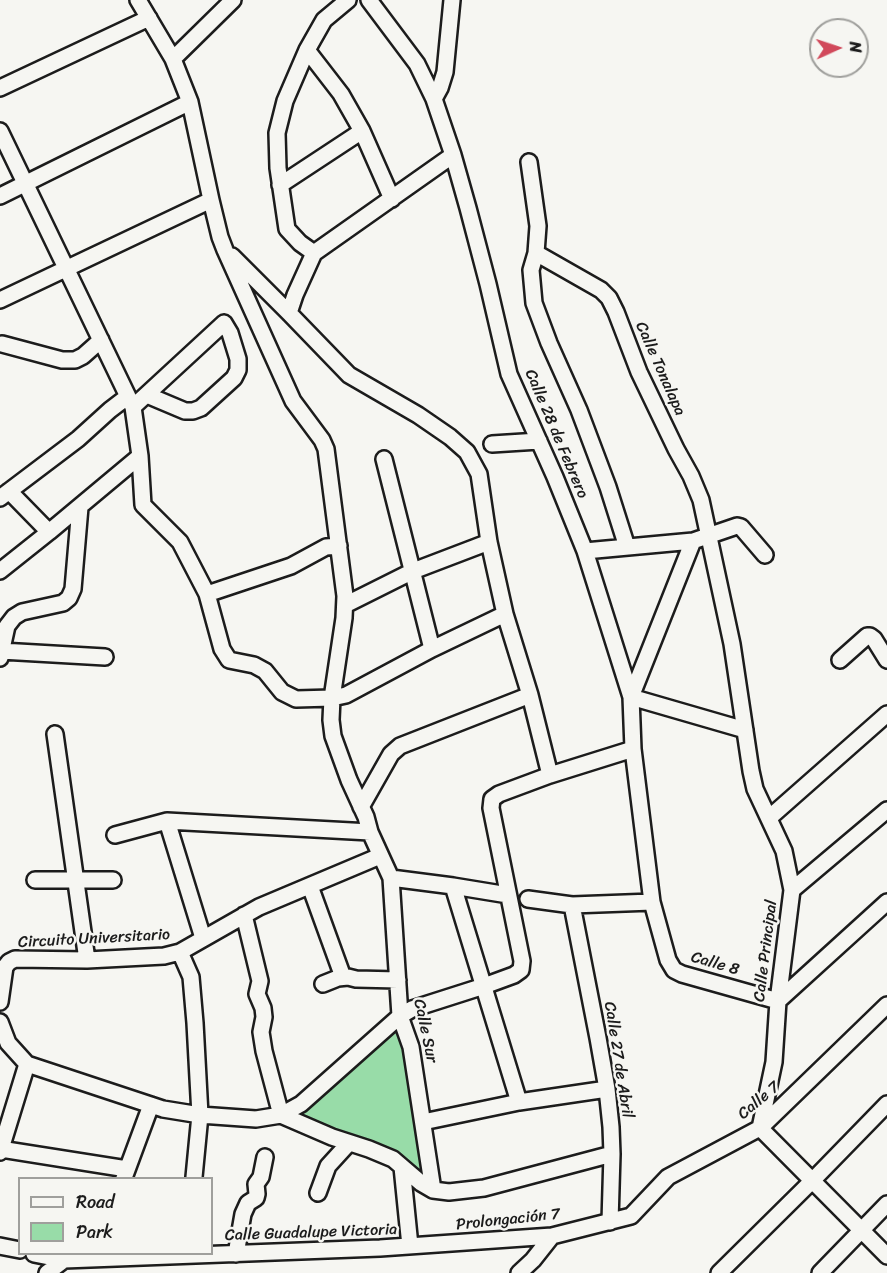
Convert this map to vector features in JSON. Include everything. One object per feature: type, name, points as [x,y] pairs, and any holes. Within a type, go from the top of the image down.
[{"type":"street","points":[[138,0],[173,59],[190,102],[211,200],[225,250],[293,401],[326,448],[345,605],[330,720],[333,736],[366,816],[370,832],[391,878],[507,896]]},
{"type":"street","points":[[173,59],[233,0]]},
{"type":"street","points":[[315,253],[300,243],[287,229],[278,168],[277,133],[285,102],[307,50],[324,20],[348,0]]},
{"type":"street","name":"Calle 28 de Febrero","points":[[369,0],[417,64],[434,99],[453,155],[488,284],[509,374],[585,551],[631,697],[633,749],[652,902]]},
{"type":"street","points":[[434,99],[445,72],[452,0]]},
{"type":"street","points":[[0,88],[148,18]]},
{"type":"street","points":[[307,50],[341,94],[362,131],[392,199]]},
{"type":"street","points":[[0,196],[190,102]]},
{"type":"street","points":[[0,131],[130,402],[140,456],[143,505],[180,542],[207,594],[222,649],[230,660],[254,665],[265,671],[282,692],[296,699],[332,698],[346,695],[505,614]]},
{"type":"street","points":[[280,185],[362,131]]},
{"type":"street","points":[[289,313],[315,253],[453,155]]},
{"type":"street","points":[[529,162],[538,226],[536,253],[531,270],[534,303],[579,410],[627,547]]},
{"type":"street","points":[[0,300],[211,200]]},
{"type":"street","points":[[225,250],[349,375],[418,415],[467,452],[479,474],[489,542],[505,614],[530,695],[550,775]]},
{"type":"street","name":"Calle Tonalapa","points":[[536,253],[601,290],[609,298],[639,372],[691,476],[701,500],[709,535]]},
{"type":"street","points":[[49,532],[5,495],[78,439],[110,410],[147,395],[224,323],[230,333],[238,359],[238,370],[234,378],[201,408],[193,411],[185,411],[147,395]]},
{"type":"street","points":[[2,344],[62,360],[75,360],[101,340]]},
{"type":"street","points":[[492,444],[539,441]]},
{"type":"street","points":[[0,571],[140,456]]},
{"type":"street","points":[[384,459],[432,650]]},
{"type":"street","points":[[80,507],[73,589],[69,598],[63,603],[22,612],[14,617],[7,626],[1,654],[105,657]]},
{"type":"street","points":[[585,551],[693,541],[732,527],[741,527],[765,555]]},
{"type":"street","name":"Calle Principal","points":[[709,535],[732,644],[755,789],[784,851],[792,890],[778,1001],[774,1062],[760,1128]]},
{"type":"street","points":[[693,541],[631,697],[745,730]]},
{"type":"street","points":[[345,605],[413,571],[489,542]]},
{"type":"street","points":[[207,594],[291,566],[326,547],[339,546]]},
{"type":"street","points":[[840,660],[867,636],[874,639],[887,660]]},
{"type":"street","points":[[361,807],[392,754],[400,746],[530,695]]},
{"type":"street","points":[[769,818],[887,714]]},
{"type":"street","points":[[55,734],[87,960]]},
{"type":"street","points":[[0,1022],[8,1043],[27,1064],[163,1109],[200,1115],[256,1119],[282,1115],[301,1104],[400,1016],[421,1005],[484,986],[514,975],[521,970],[522,961],[491,808],[492,799],[499,794],[550,775],[633,749]]},
{"type":"street","points":[[792,890],[887,810]]},
{"type":"street","points":[[115,835],[167,821],[370,832]]},
{"type":"street","points":[[167,821],[203,938]]},
{"type":"street","name":"Circuito Universitario","points":[[0,1002],[5,967],[15,959],[87,960],[164,957],[180,952],[259,907],[380,856]]},
{"type":"street","name":"Calle Sur","points":[[391,878],[400,1016],[411,1047],[433,1190]]},
{"type":"street","points":[[35,880],[112,880]]},
{"type":"street","points":[[310,886],[343,977]]},
{"type":"street","points":[[453,886],[519,1102]]},
{"type":"street","points":[[528,899],[572,904],[652,902]]},
{"type":"street","name":"Calle 8","points":[[652,902],[668,960],[674,970],[778,1001]]},
{"type":"street","points":[[778,1001],[887,902]]},
{"type":"street","name":"Calle 27 de Abril","points":[[572,904],[607,1089],[612,1154],[610,1222]]},
{"type":"street","points":[[244,915],[261,981],[258,994],[264,1017],[261,1032],[264,1051],[282,1115]]},
{"type":"street","points":[[180,952],[191,977],[195,1023],[200,1115],[194,1177]]},
{"type":"street","points":[[323,984],[343,977],[398,980]]},
{"type":"street","name":"Calle 7","points":[[610,1222],[632,1216],[668,1177],[760,1128],[887,1005]]},
{"type":"street","points":[[27,1064],[0,1150],[125,1174],[151,1105]]},
{"type":"street","points":[[423,1122],[519,1102],[607,1089]]},
{"type":"street","points":[[719,1273],[887,1104]]},
{"type":"street","points":[[282,1115],[349,1143],[385,1155],[433,1190],[449,1192],[484,1188],[612,1154]]},
{"type":"street","points":[[760,1128],[887,1256]]},
{"type":"street","points":[[318,1193],[328,1166],[349,1143]]},
{"type":"street","points":[[236,1254],[243,1214],[248,1203],[256,1198],[256,1185],[261,1177],[265,1157]]},
{"type":"street","points":[[402,1167],[410,1246]]},
{"type":"street","points":[[820,1273],[887,1204]]},
{"type":"street","name":"Prolongación 7","points":[[410,1246],[552,1236],[610,1222]]},
{"type":"street","points":[[519,1273],[532,1266],[552,1236]]},
{"type":"street","points":[[0,1246],[18,1250]]},
{"type":"street","name":"Calle Guadalupe Victoria","points":[[213,1254],[410,1246]]},
{"type":"street","name":"Calle Guadalupe Victoria","points":[[39,1255],[64,1260],[94,1256],[165,1255]]},
{"type":"street","points":[[47,1273],[64,1260]]},
{"type":"green space","points":[[398,1022],[409,1052],[429,1184],[292,1114]]}]
